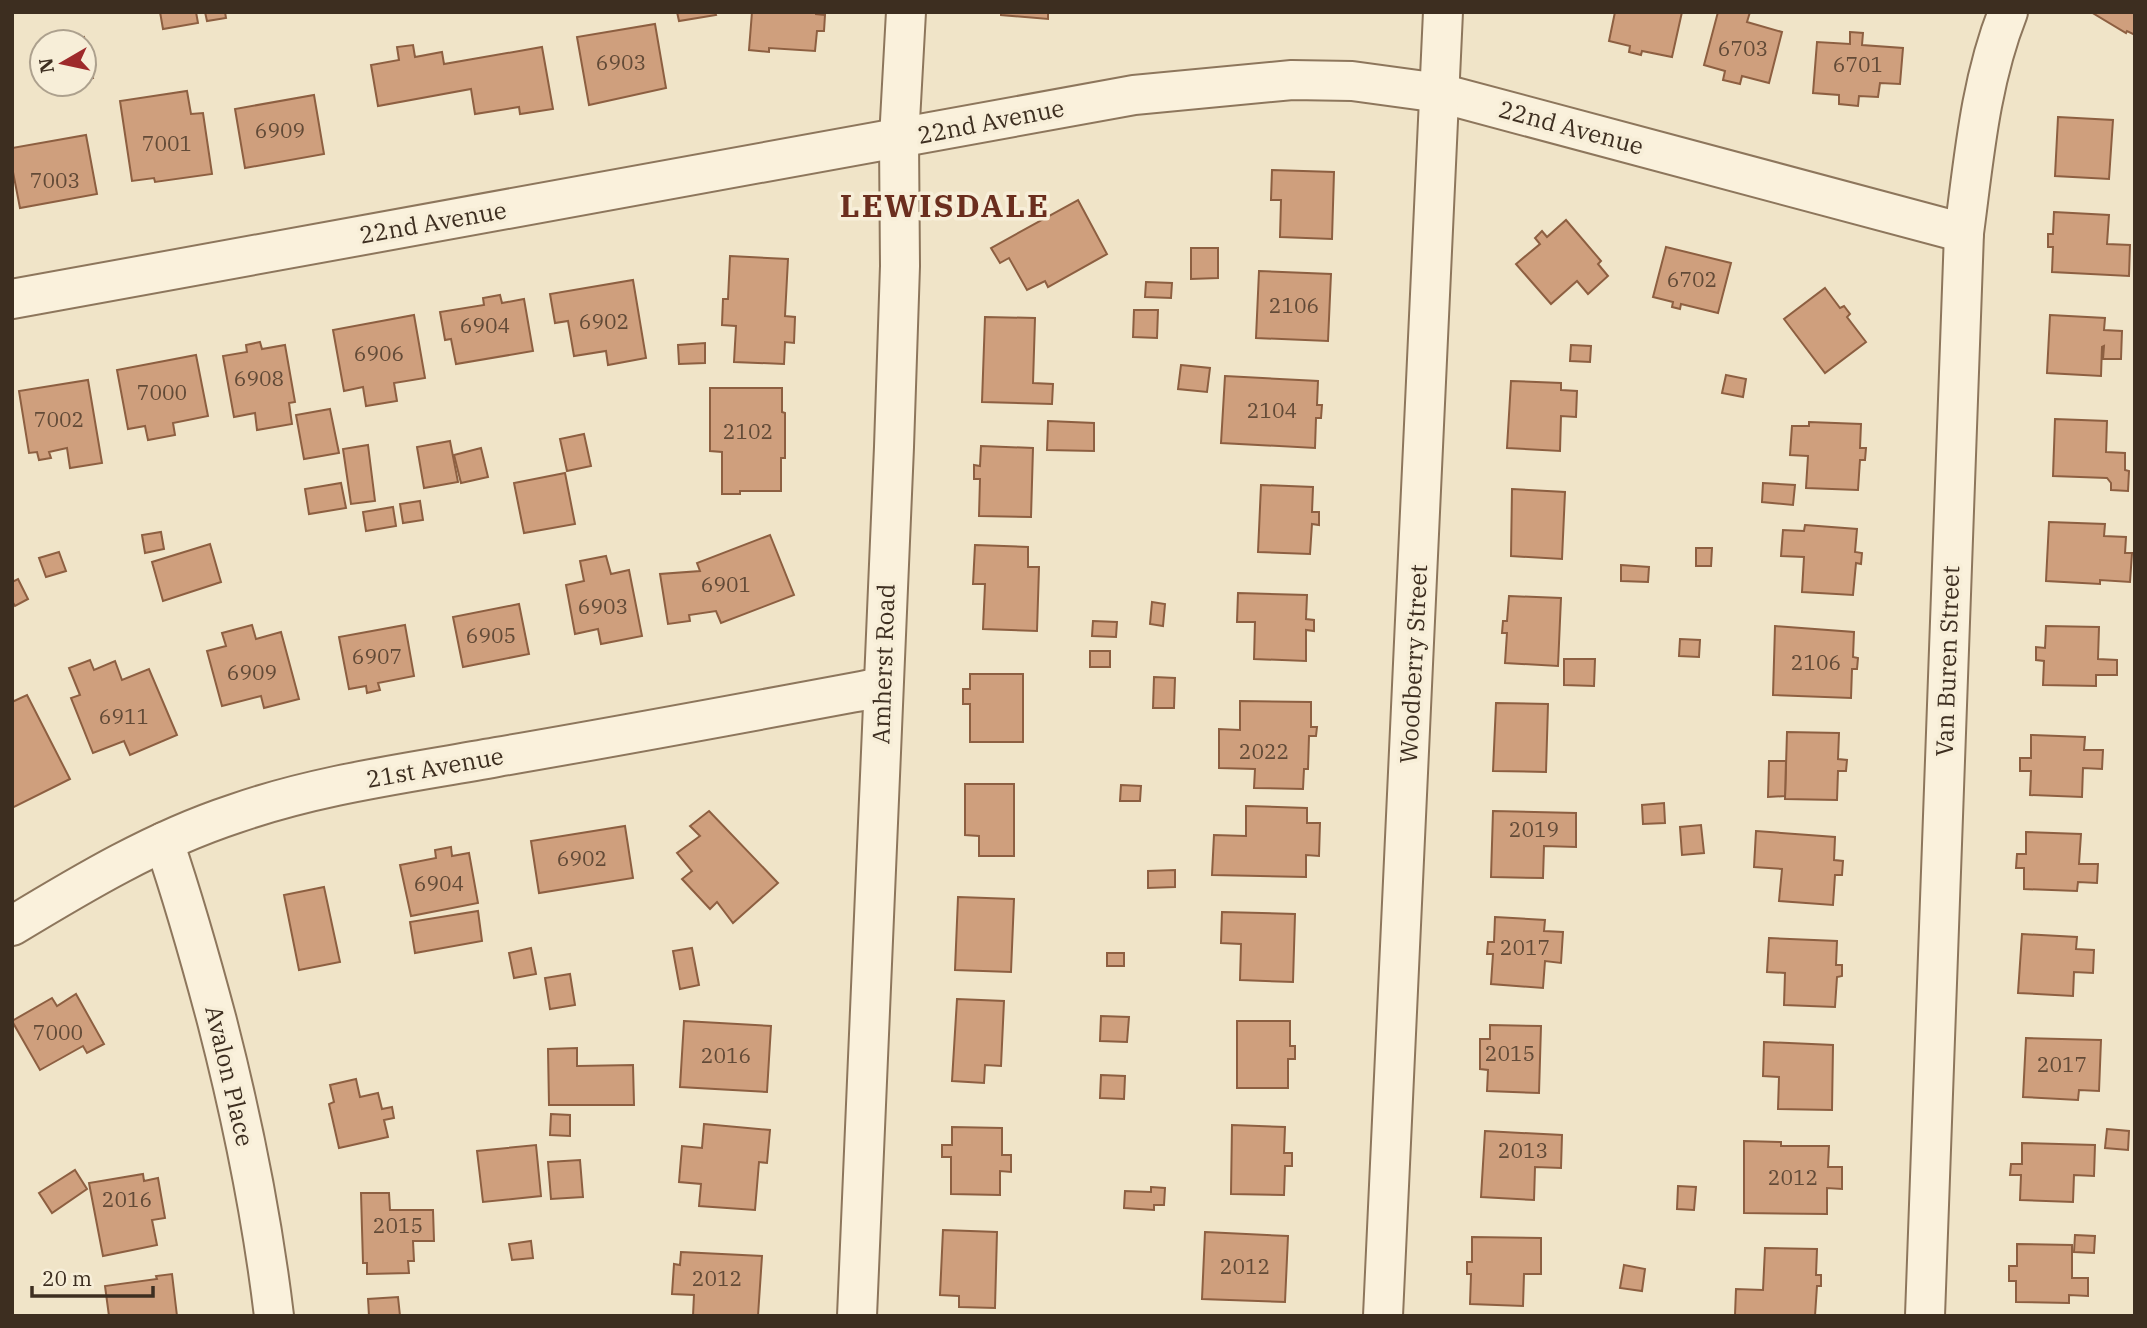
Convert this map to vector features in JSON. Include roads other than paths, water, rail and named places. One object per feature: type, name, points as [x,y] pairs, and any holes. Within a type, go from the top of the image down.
[{"type":"street","name":"Amherst Road","points":[[857,1316],[900,267],[899,139],[906,12]]},
{"type":"street","name":"Woodberry Street","points":[[1383,1316],[1443,12]]},
{"type":"street","name":"Van Buren Street","points":[[1925,1316],[1964,233],[1982,99],[1995,45],[2008,12]]},
{"type":"street","name":"22nd Avenue","points":[[12,299],[1134,95],[1293,80],[1352,81],[1440,93],[1964,233]]},
{"type":"street","name":"21st Avenue","points":[[12,926],[72,890],[164,842],[234,813],[369,779],[883,687]]},
{"type":"street","name":"Avalon Place","points":[[164,842],[184,901],[232,1079],[258,1201],[274,1316]]},
{"type":"district","name":"LEWISDALE","points":[[945,206]]}]
